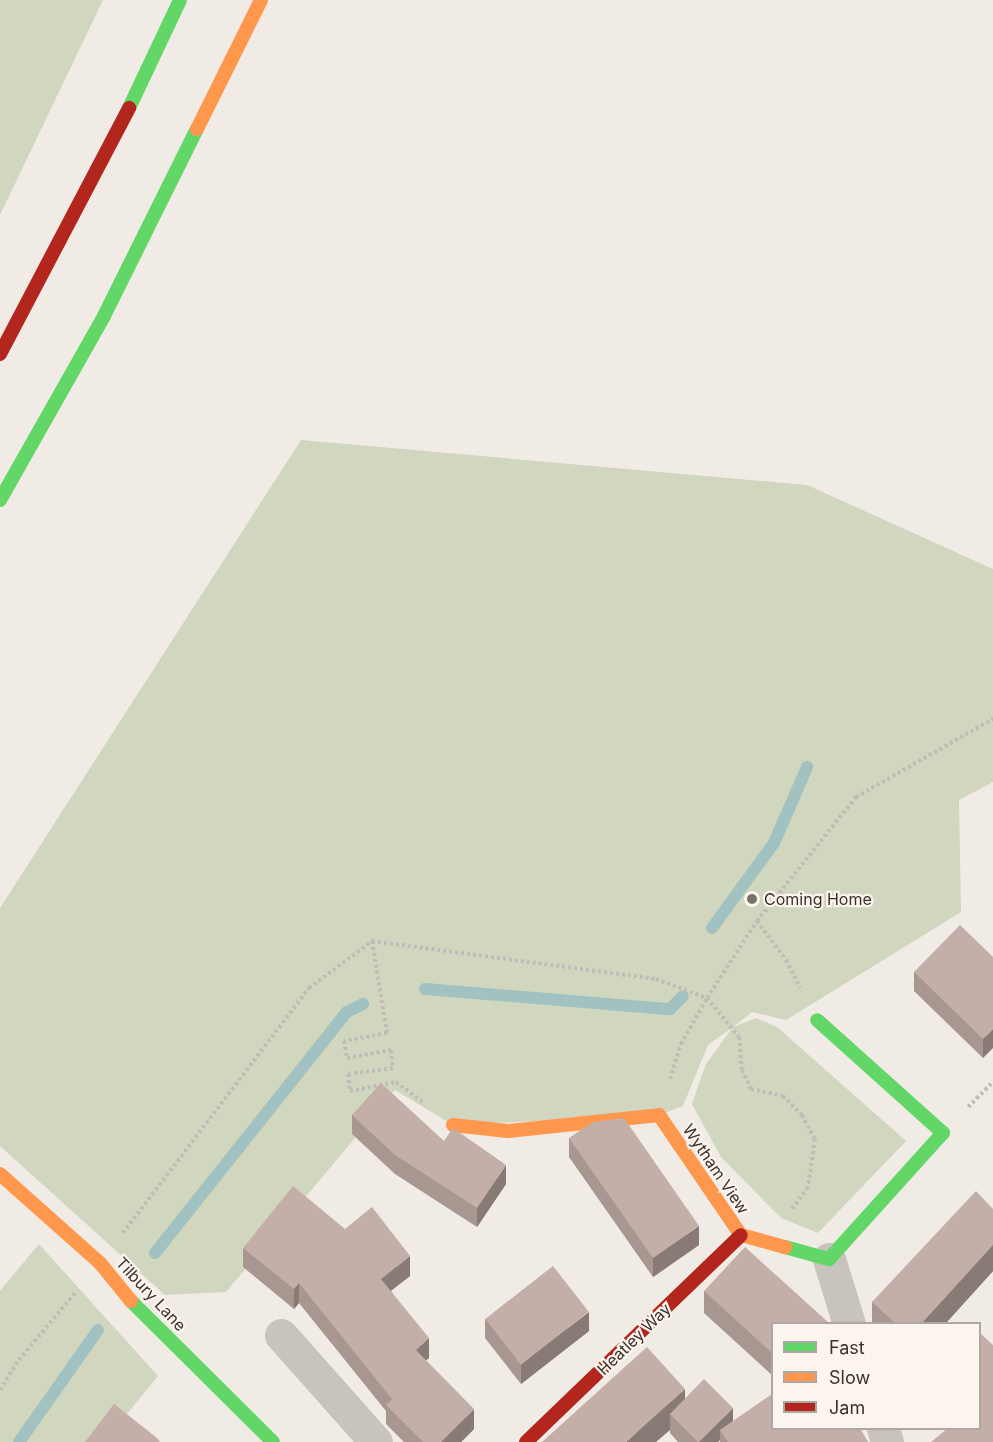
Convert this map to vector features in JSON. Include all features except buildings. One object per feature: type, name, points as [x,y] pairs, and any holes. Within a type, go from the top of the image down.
[{"type":"main road","points":[[0,354],[118,131],[180,0]]},
{"type":"main road","points":[[0,500],[104,316],[261,0]]},
{"type":"main road","points":[[817,1020],[943,1133],[829,1259]]},
{"type":"main road","points":[[453,1125],[508,1131],[659,1115]]},
{"type":"main road","name":"Wytham View","points":[[659,1115],[741,1235],[829,1259]]},
{"type":"main road","name":"Tilbury Lane","points":[[0,1174],[100,1263],[136,1306],[273,1442]]},
{"type":"main road","name":"Heatley Way","points":[[526,1442],[741,1235]]},
{"type":"street","points":[[829,1259],[849,1322]]},
{"type":"street","points":[[281,1335],[376,1442]]},
{"type":"path","points":[[659,1115],[681,1044],[707,998],[758,921],[856,797],[993,719]]},
{"type":"path","points":[[758,921],[786,960],[817,1020]]},
{"type":"path","points":[[372,941],[387,1033],[344,1041],[347,1058],[390,1050],[393,1068],[348,1074],[350,1091],[396,1082],[453,1125]]},
{"type":"path","points":[[0,1390],[19,1360],[100,1263],[309,988],[372,941],[656,979],[707,998],[739,1037],[742,1070],[751,1089],[783,1096],[802,1115],[815,1139],[807,1187],[796,1206],[781,1218],[741,1235]]},
{"type":"green space","points":[[0,0],[103,0],[0,215]]},
{"type":"green space","points":[[301,440],[807,485],[993,569],[993,782],[959,800],[961,912],[786,1020],[752,1012],[708,1045],[683,1106],[659,1115],[453,1125],[395,1090],[226,1292],[165,1295],[0,1146],[0,908]]},
{"type":"green space","points":[[756,1018],[777,1027],[906,1141],[818,1233],[781,1218],[721,1157],[692,1104],[706,1064],[733,1027]]},
{"type":"green space","points":[[39,1244],[158,1376],[104,1442],[0,1442],[0,1291]]},
{"type":"waterway","points":[[712,928],[774,843],[807,767]]},
{"type":"waterway","points":[[425,989],[670,1009],[683,996]]},
{"type":"waterway","points":[[155,1253],[347,1012],[363,1004]]},
{"type":"waterway","points":[[19,1442],[98,1330]]},
{"type":"traffic: fast","points":[[129,108],[180,0]]},
{"type":"traffic: fast","points":[[0,500],[104,316],[197,129]]},
{"type":"traffic: fast","points":[[785,1247],[829,1259],[943,1133],[817,1020]]},
{"type":"traffic: fast","points":[[131,1301],[273,1442]]},
{"type":"traffic: slow","points":[[197,129],[261,0]]},
{"type":"traffic: slow","points":[[453,1125],[508,1131],[659,1115],[741,1235],[785,1247]]},
{"type":"traffic: slow","points":[[0,1174],[100,1263],[131,1301]]},
{"type":"traffic: jam","points":[[0,354],[129,108]]},
{"type":"traffic: jam","points":[[526,1442],[741,1235]]},
{"type":"place","name":"Coming Home","points":[[752,899]]}]
